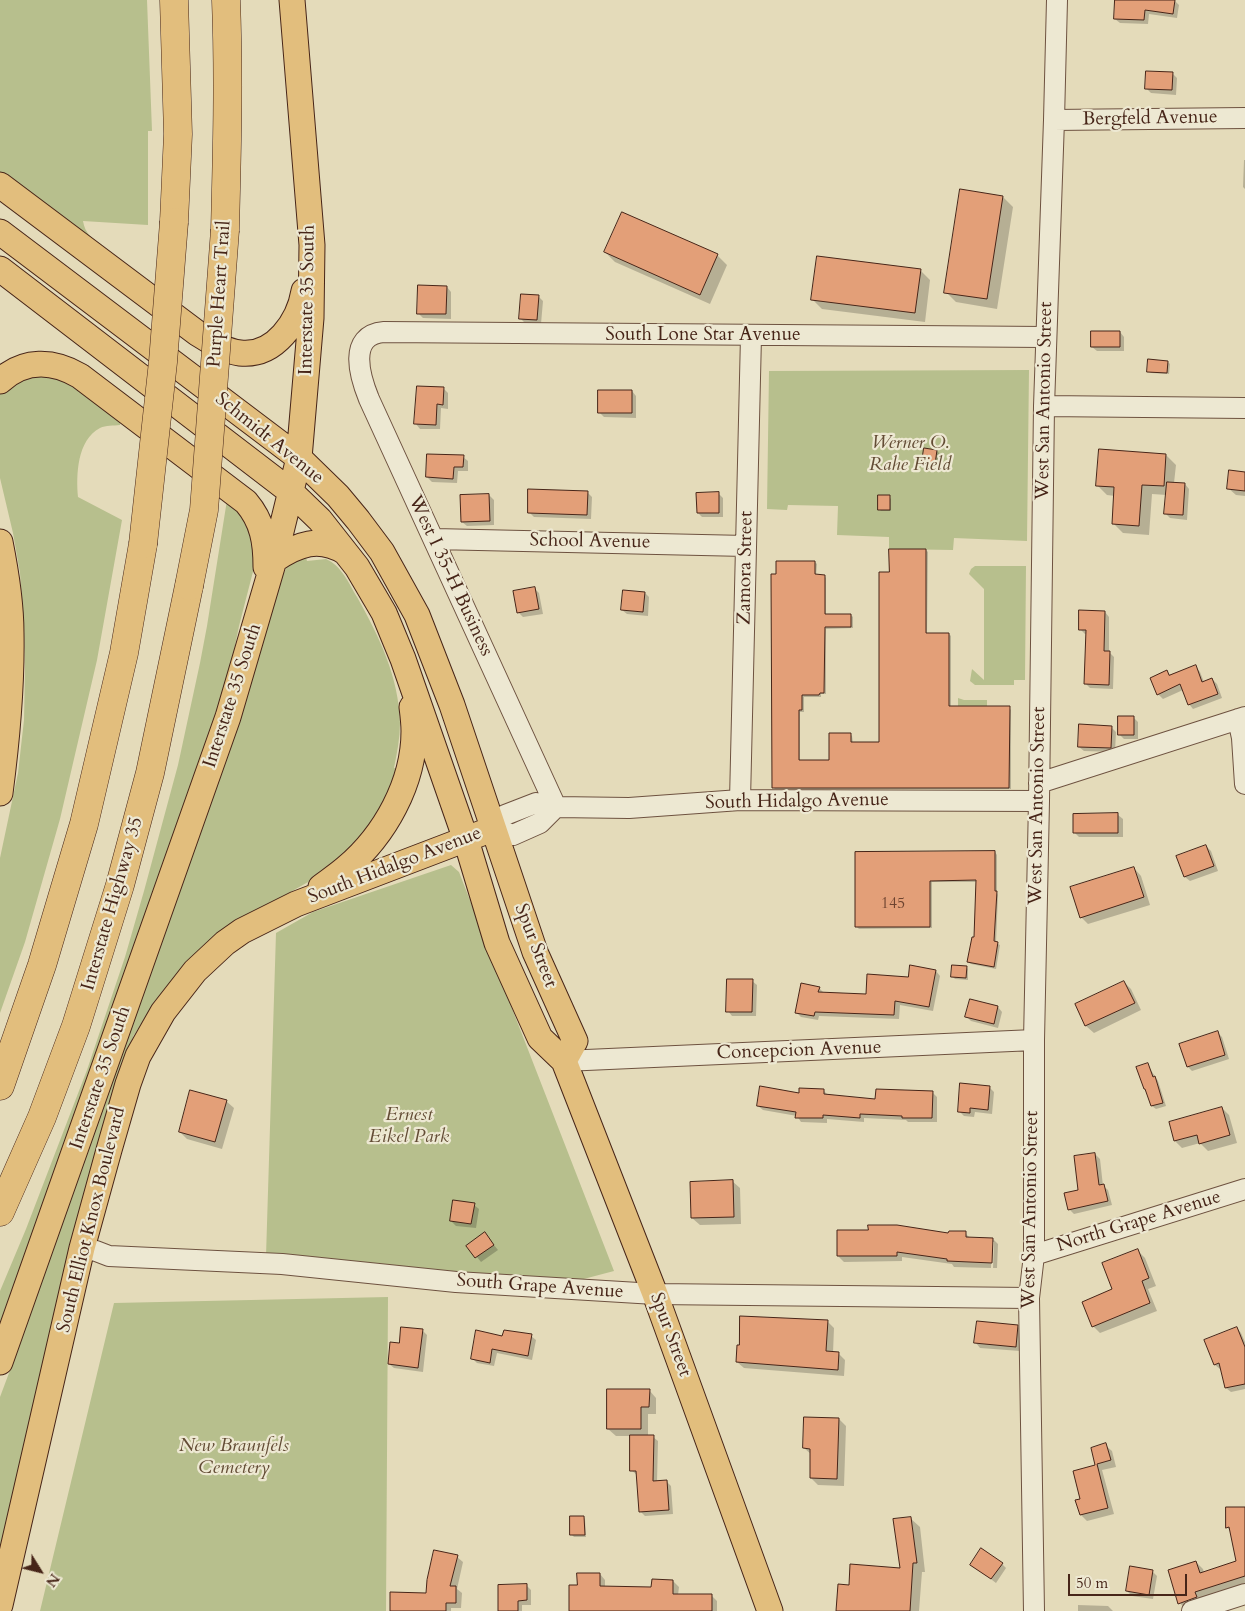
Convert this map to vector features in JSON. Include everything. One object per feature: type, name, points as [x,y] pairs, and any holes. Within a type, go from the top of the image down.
[{"type":"highway","points":[[0,1086],[42,965],[84,824],[122,662],[143,544],[163,362],[174,222],[178,134],[174,0]]},
{"type":"highway","name":"Purple Heart Trail","points":[[189,586],[204,510],[224,230],[228,154],[226,0]]},
{"type":"highway","name":"Interstate Highway 35","points":[[0,1212],[42,1117],[76,1026],[120,885],[150,773],[189,586]]},
{"type":"main road","name":"Interstate 35 South","points":[[0,1362],[228,717],[274,560],[299,458],[311,318],[312,245],[292,0]]},
{"type":"main road","points":[[0,185],[197,333],[237,353],[260,350],[275,342],[286,333],[296,318],[303,296],[312,245]]},
{"type":"main road","name":"Schmidt Avenue","points":[[0,232],[299,458],[338,496],[358,520],[382,552],[400,582],[430,646],[493,828]]},
{"type":"main road","name":"Schmidt Avenue","points":[[0,269],[291,492],[320,520],[357,567],[384,613],[403,659],[466,840]]},
{"type":"main road","points":[[0,381],[18,368],[30,365],[48,364],[68,369],[80,376],[236,494],[253,510],[264,534],[267,585]]},
{"type":"main road","points":[[0,542],[8,591],[11,633],[10,699],[0,793]]},
{"type":"main road","points":[[274,560],[293,549],[312,543],[330,544],[345,552]]},
{"type":"main road","points":[[296,904],[345,868],[362,852],[389,817],[398,799],[410,764],[414,730],[412,706],[403,659]]},
{"type":"main road","name":"South Hidalgo Avenue","points":[[296,904],[493,828]]},
{"type":"main road","name":"Spur Street","points":[[493,828],[535,952],[575,1041],[564,1061]]},
{"type":"main road","name":"Spur Street","points":[[466,840],[497,942],[540,1038],[564,1061],[655,1294],[770,1611]]},
{"type":"main road","name":"South Elliot Knox Boulevard","points":[[0,1605],[82,1248],[128,1084],[138,1056],[158,1019],[195,971],[225,943],[242,931],[296,904]]},
{"type":"street","name":"West San Antonio Street","points":[[1034,1611],[1029,1298],[1034,1255],[1034,1040],[1045,337],[1057,0]]},
{"type":"street","name":"Bergfeld Avenue","points":[[1054,120],[1245,118]]},
{"type":"street","name":"South Lone Star Avenue","points":[[363,342],[373,334],[384,332],[1045,337]]},
{"type":"street","name":"Zamora Street","points":[[740,800],[751,336]]},
{"type":"street","name":"West I 35-H Business","points":[[363,342],[359,355],[364,386],[556,807]]},
{"type":"street","points":[[1044,406],[1245,408]]},
{"type":"street","name":"School Avenue","points":[[434,539],[746,546]]},
{"type":"street","points":[[1242,718],[1245,784]]},
{"type":"street","name":"South Hidalgo Avenue","points":[[493,828],[505,815],[536,803],[556,807],[630,808],[740,800],[1039,792],[1242,718]]},
{"type":"street","name":"Concepcion Avenue","points":[[564,1061],[1034,1040]]},
{"type":"street","name":"North Grape Avenue","points":[[1034,1255],[1245,1189]]},
{"type":"street","name":"South Grape Avenue","points":[[82,1248],[109,1256],[282,1264],[456,1282],[655,1294],[1029,1298]]},
{"type":"street","points":[[1192,1611],[1245,1594]]},
{"type":"green space","points":[[0,0],[147,0],[152,131],[148,131],[148,225],[83,221],[88,233],[102,245],[103,251],[0,173]]},
{"type":"green space","name":"Werner O. Rahe Field","points":[[1029,370],[1027,541],[954,538],[953,550],[889,549],[889,537],[837,535],[838,506],[788,505],[787,510],[767,509],[769,371]]},
{"type":"green space","points":[[32,373],[63,377],[121,418],[120,425],[100,428],[87,441],[82,449],[77,488],[78,497],[122,520],[97,660],[60,819],[25,942],[0,1013],[0,858],[18,773],[24,720],[25,671],[20,573],[0,478],[0,394],[6,387]]},
{"type":"green space","points":[[227,500],[245,515],[257,556],[239,626],[225,695],[0,1339],[0,1291],[87,1070],[125,957],[144,891],[178,765],[200,663]]},
{"type":"green space","points":[[305,554],[307,561],[326,559],[341,571],[380,642],[392,673],[399,706],[400,723],[394,768],[399,769],[373,825],[331,869],[250,915],[193,957],[152,1007],[134,1035],[123,1059],[104,1121],[0,1559],[0,1397],[243,706],[282,576],[288,565]]},
{"type":"green space","points":[[975,566],[1026,566],[1025,680],[1014,680],[1014,685],[975,685],[970,681],[972,669],[984,680],[984,589],[969,574]]},
{"type":"green space","points":[[958,698],[964,700],[987,700],[987,706],[958,706]]},
{"type":"green space","name":"Ernest Eikel Park","points":[[451,865],[459,872],[614,1271],[576,1281],[266,1256],[276,933],[313,912]]},
{"type":"green space","name":"New Braunfels Cemetery","points":[[388,1297],[386,1611],[40,1611],[114,1303]]},
{"type":"building","points":[[1115,0],[1175,0],[1173,14],[1145,10],[1144,20],[1114,19]]},
{"type":"building","points":[[1146,71],[1173,72],[1172,90],[1145,89]]},
{"type":"building","points":[[960,189],[1003,196],[987,299],[944,293]]},
{"type":"building","points":[[622,212],[718,254],[700,295],[604,252]]},
{"type":"building","points":[[817,256],[921,269],[915,313],[811,300]]},
{"type":"building","points":[[418,285],[447,286],[446,314],[417,314]]},
{"type":"building","points":[[521,294],[539,295],[537,320],[519,319]]},
{"type":"building","points":[[1091,331],[1120,331],[1120,347],[1091,347]]},
{"type":"building","points":[[1148,359],[1168,361],[1167,373],[1147,372]]},
{"type":"building","points":[[417,386],[444,387],[443,405],[437,404],[436,425],[414,424]]},
{"type":"building","points":[[598,390],[632,390],[632,413],[598,413]]},
{"type":"building","points":[[924,448],[937,450],[935,464],[922,462]]},
{"type":"building","points":[[1099,449],[1166,454],[1164,486],[1142,485],[1139,526],[1112,524],[1114,487],[1096,486]]},
{"type":"building","points":[[427,454],[464,455],[463,467],[454,467],[453,479],[426,477]]},
{"type":"building","points":[[1229,470],[1245,472],[1245,491],[1227,489]]},
{"type":"building","points":[[1167,482],[1185,483],[1183,515],[1164,514]]},
{"type":"building","points":[[528,489],[588,491],[587,515],[528,513]]},
{"type":"building","points":[[719,492],[719,513],[697,513],[696,493]]},
{"type":"building","points":[[489,494],[490,521],[461,522],[460,495]]},
{"type":"building","points":[[878,495],[890,495],[890,510],[878,510]]},
{"type":"building","points":[[889,549],[926,549],[926,633],[949,633],[949,706],[1010,706],[1009,788],[772,788],[771,574],[776,574],[776,561],[815,561],[815,574],[825,575],[825,614],[851,614],[851,627],[825,627],[824,693],[819,695],[802,695],[802,710],[799,710],[799,760],[829,760],[829,733],[851,733],[851,742],[879,742],[879,572],[889,572]]},
{"type":"building","points":[[535,587],[539,609],[517,613],[513,591]]},
{"type":"building","points":[[623,590],[645,592],[643,612],[621,610]]},
{"type":"building","points":[[1079,610],[1105,611],[1104,651],[1110,651],[1109,685],[1084,684],[1086,630],[1079,630]]},
{"type":"building","points":[[1196,665],[1202,682],[1212,678],[1218,694],[1188,705],[1180,684],[1157,695],[1150,678],[1167,670],[1169,675]]},
{"type":"building","points":[[1118,716],[1134,716],[1134,735],[1118,735]]},
{"type":"building","points":[[1079,724],[1112,726],[1111,748],[1078,747]]},
{"type":"building","points":[[1118,813],[1118,833],[1073,833],[1073,814]]},
{"type":"building","points":[[1206,845],[1214,866],[1184,877],[1176,856]]},
{"type":"building","points":[[995,851],[995,891],[997,891],[994,941],[998,942],[994,967],[967,962],[972,937],[974,937],[976,880],[930,881],[930,927],[855,927],[855,852]]},
{"type":"building","points":[[1134,867],[1144,897],[1080,918],[1070,887]]},
{"type":"building","points":[[910,965],[936,970],[929,1007],[895,1001],[894,1015],[815,1012],[814,1016],[795,1013],[801,983],[820,987],[818,992],[866,994],[867,974],[908,977]]},
{"type":"building","points":[[952,965],[967,966],[966,978],[951,977]]},
{"type":"building","points":[[727,979],[753,979],[752,1012],[726,1012]]},
{"type":"building","points":[[1124,981],[1135,1003],[1085,1026],[1075,1004]]},
{"type":"building","points":[[970,999],[998,1006],[994,1024],[965,1017]]},
{"type":"building","points":[[1218,1031],[1225,1055],[1187,1067],[1179,1044]]},
{"type":"building","points":[[1148,1063],[1153,1077],[1155,1076],[1163,1103],[1151,1106],[1136,1067]]},
{"type":"building","points":[[960,1083],[990,1086],[988,1110],[970,1108],[970,1113],[958,1112]]},
{"type":"building","points":[[760,1086],[799,1093],[799,1088],[824,1089],[824,1094],[875,1099],[876,1089],[933,1091],[932,1118],[902,1118],[902,1116],[860,1114],[860,1118],[823,1115],[823,1118],[795,1118],[796,1112],[757,1106]]},
{"type":"building","points":[[190,1090],[227,1100],[215,1142],[179,1132]]},
{"type":"building","points":[[1222,1107],[1230,1135],[1199,1144],[1197,1135],[1174,1141],[1169,1122]]},
{"type":"building","points":[[1095,1153],[1099,1185],[1104,1184],[1108,1201],[1068,1210],[1064,1193],[1078,1190],[1074,1156]]},
{"type":"building","points":[[733,1180],[734,1217],[691,1218],[690,1182]]},
{"type":"building","points":[[453,1200],[475,1203],[471,1224],[450,1221]]},
{"type":"building","points":[[868,1225],[897,1225],[948,1233],[949,1231],[966,1231],[966,1237],[993,1238],[992,1263],[947,1261],[947,1259],[897,1252],[897,1256],[837,1256],[837,1230],[868,1230]]},
{"type":"building","points":[[485,1232],[494,1245],[475,1258],[466,1246]]},
{"type":"building","points":[[1138,1249],[1149,1278],[1142,1281],[1150,1303],[1092,1327],[1082,1302],[1112,1289],[1102,1263]]},
{"type":"building","points":[[740,1316],[828,1320],[826,1351],[839,1352],[838,1370],[736,1362],[737,1345],[739,1345]]},
{"type":"building","points":[[977,1321],[1018,1325],[1016,1347],[974,1343]]},
{"type":"building","points":[[401,1327],[423,1329],[418,1368],[388,1364],[390,1342],[399,1343]]},
{"type":"building","points":[[1237,1327],[1245,1347],[1245,1384],[1225,1388],[1219,1363],[1214,1365],[1204,1340]]},
{"type":"building","points":[[476,1330],[502,1336],[504,1330],[532,1334],[528,1356],[492,1349],[490,1363],[471,1359]]},
{"type":"building","points":[[607,1389],[650,1389],[649,1407],[641,1407],[641,1429],[607,1429]]},
{"type":"building","points":[[804,1417],[839,1418],[837,1479],[810,1478],[810,1449],[803,1448]]},
{"type":"building","points":[[630,1435],[654,1435],[653,1481],[667,1480],[669,1510],[639,1512],[636,1471],[630,1471]]},
{"type":"building","points":[[1106,1443],[1111,1460],[1097,1464],[1108,1508],[1080,1515],[1075,1500],[1080,1499],[1073,1471],[1095,1465],[1091,1448]]},
{"type":"building","points":[[1226,1507],[1245,1507],[1245,1576],[1195,1592],[1197,1597],[1178,1604],[1168,1570],[1196,1561],[1200,1573],[1236,1561],[1229,1527],[1226,1528]]},
{"type":"building","points":[[570,1516],[584,1516],[585,1535],[570,1535]]},
{"type":"building","points":[[911,1517],[917,1563],[913,1563],[910,1611],[836,1611],[838,1584],[849,1585],[850,1564],[900,1568],[893,1519]]},
{"type":"building","points":[[981,1548],[1003,1563],[991,1579],[970,1565]]},
{"type":"building","points":[[434,1550],[458,1555],[450,1586],[456,1586],[456,1603],[446,1603],[446,1611],[390,1611],[390,1592],[426,1593]]},
{"type":"building","points":[[1130,1566],[1153,1570],[1149,1595],[1126,1591]]},
{"type":"building","points":[[577,1573],[600,1573],[600,1586],[651,1587],[652,1579],[673,1580],[673,1594],[712,1594],[712,1611],[569,1611],[569,1585],[577,1585]]},
{"type":"building","points":[[527,1584],[527,1600],[518,1601],[518,1611],[498,1611],[498,1585]]}]
